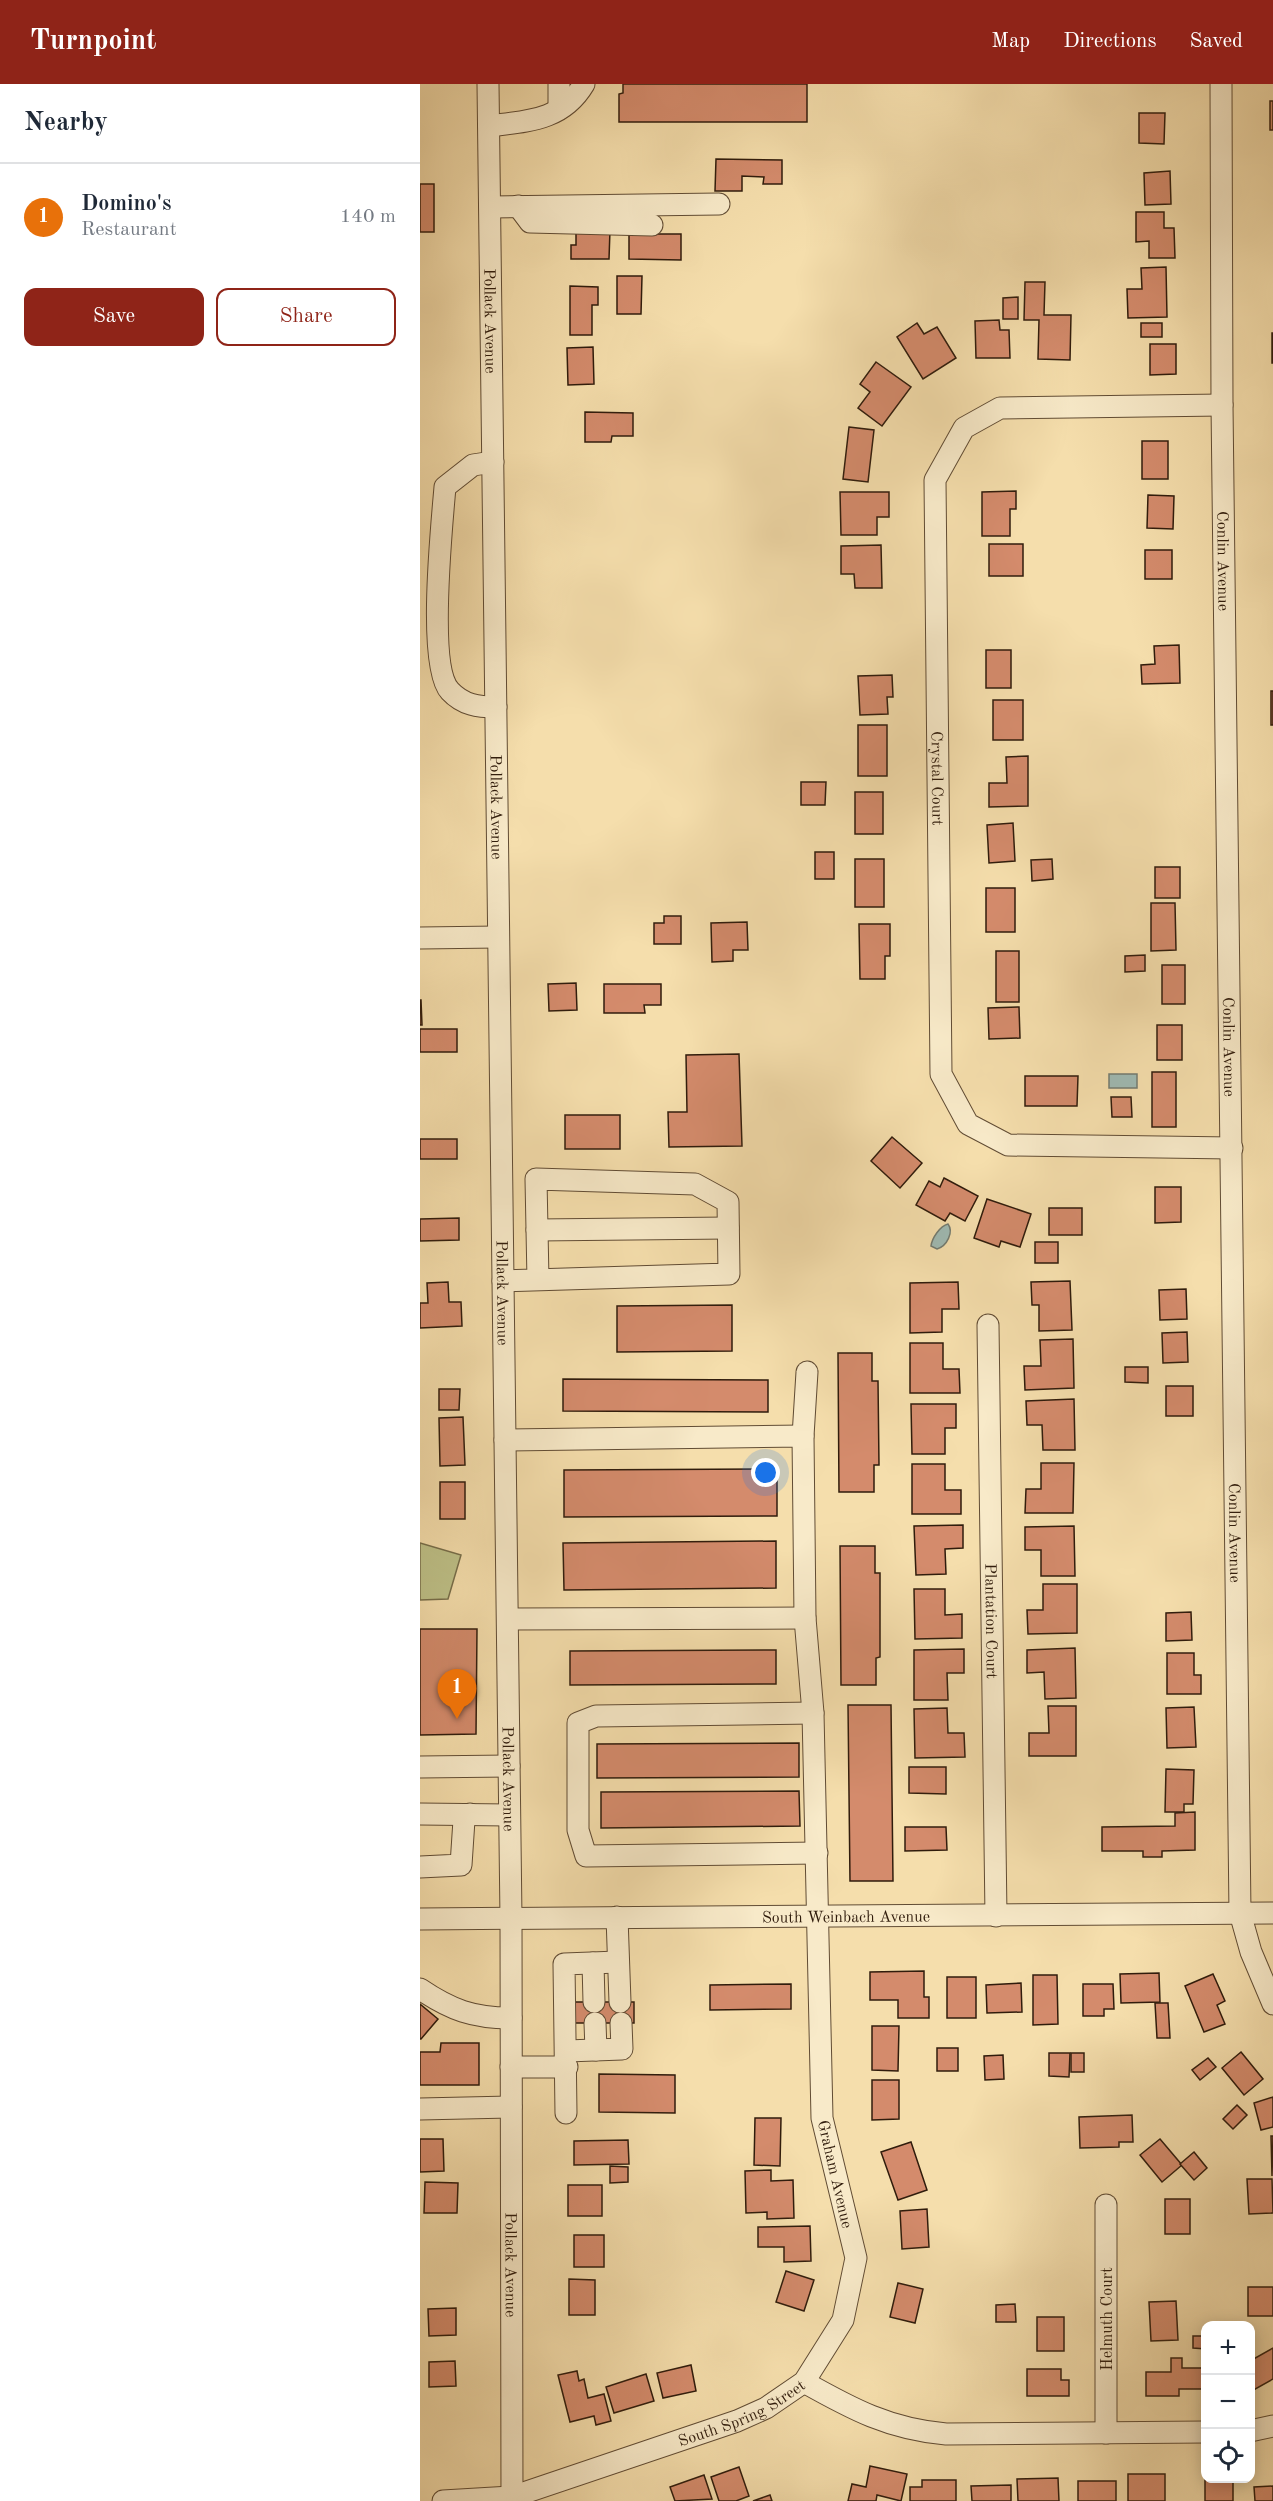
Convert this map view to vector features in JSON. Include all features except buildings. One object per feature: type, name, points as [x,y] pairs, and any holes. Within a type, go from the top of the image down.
[{"type":"street","name":"Pollack Avenue","points":[[488,84],[511,1919],[512,2499]]},
{"type":"street","points":[[559,84],[559,109]]},
{"type":"street","points":[[489,126],[545,118],[570,102],[584,84]]},
{"type":"street","name":"Conlin Avenue","points":[[1221,84],[1222,405],[1240,1913],[1251,1952],[1273,2004]]},
{"type":"street","points":[[490,207],[720,204]]},
{"type":"street","points":[[518,207],[530,222],[652,225]]},
{"type":"street","name":"Crystal Court","points":[[1222,405],[1000,408],[964,428],[935,480],[941,1074],[968,1124],[1008,1145],[1232,1148]]},
{"type":"street","points":[[493,462],[473,465],[446,487],[440,560],[439,661],[449,690],[473,707],[496,707]]},
{"type":"street","points":[[420,938],[498,937]]},
{"type":"street","points":[[501,1179],[695,1184],[728,1202],[729,1274],[503,1281]]},
{"type":"street","points":[[536,1179],[538,1280]]},
{"type":"street","points":[[537,1230],[728,1228]]},
{"type":"street","name":"Plantation Court","points":[[988,1325],[996,1916]]},
{"type":"street","name":"Graham Avenue","points":[[804,2382],[843,2320],[856,2258],[822,2118],[813,1713],[805,1618],[803,1436],[807,1372]]},
{"type":"street","points":[[505,1440],[803,1436]]},
{"type":"street","points":[[508,1619],[805,1618]]},
{"type":"street","points":[[813,1713],[596,1716],[578,1723],[578,1830],[586,1856],[817,1853]]},
{"type":"street","points":[[420,1767],[509,1766]]},
{"type":"street","points":[[420,1814],[509,1815]]},
{"type":"street","points":[[420,1867],[461,1865],[464,1820],[470,1814]]},
{"type":"street","name":"South Weinbach Avenue","points":[[420,1919],[1273,1912]]},
{"type":"street","points":[[511,2067],[567,2059],[596,2050],[622,2049],[617,1917]]},
{"type":"street","points":[[566,2113],[564,1964],[618,1962]]},
{"type":"street","points":[[593,1963],[596,2050]]},
{"type":"street","points":[[420,1989],[443,2005],[481,2018],[511,2018]]},
{"type":"street","points":[[420,2109],[511,2107]]},
{"type":"street","name":"Helmuth Court","points":[[1106,2205],[1106,2433]]},
{"type":"street","name":"South Spring Street","points":[[443,2501],[512,2499],[737,2421],[773,2403],[804,2382],[861,2414],[916,2432],[946,2434],[1106,2433]]},
{"type":"street","points":[[1106,2433],[1201,2432]]},
{"type":"green space","points":[[420,1543],[461,1555],[448,1599],[420,1600]]},
{"type":"water","points":[[1109,1074],[1137,1074],[1137,1088],[1109,1088]]},
{"type":"water","points":[[948,1224],[950,1235],[946,1242],[937,1249],[931,1246],[937,1233]]},
{"type":"place","name":"Domino's","points":[[457,1719]]}]
